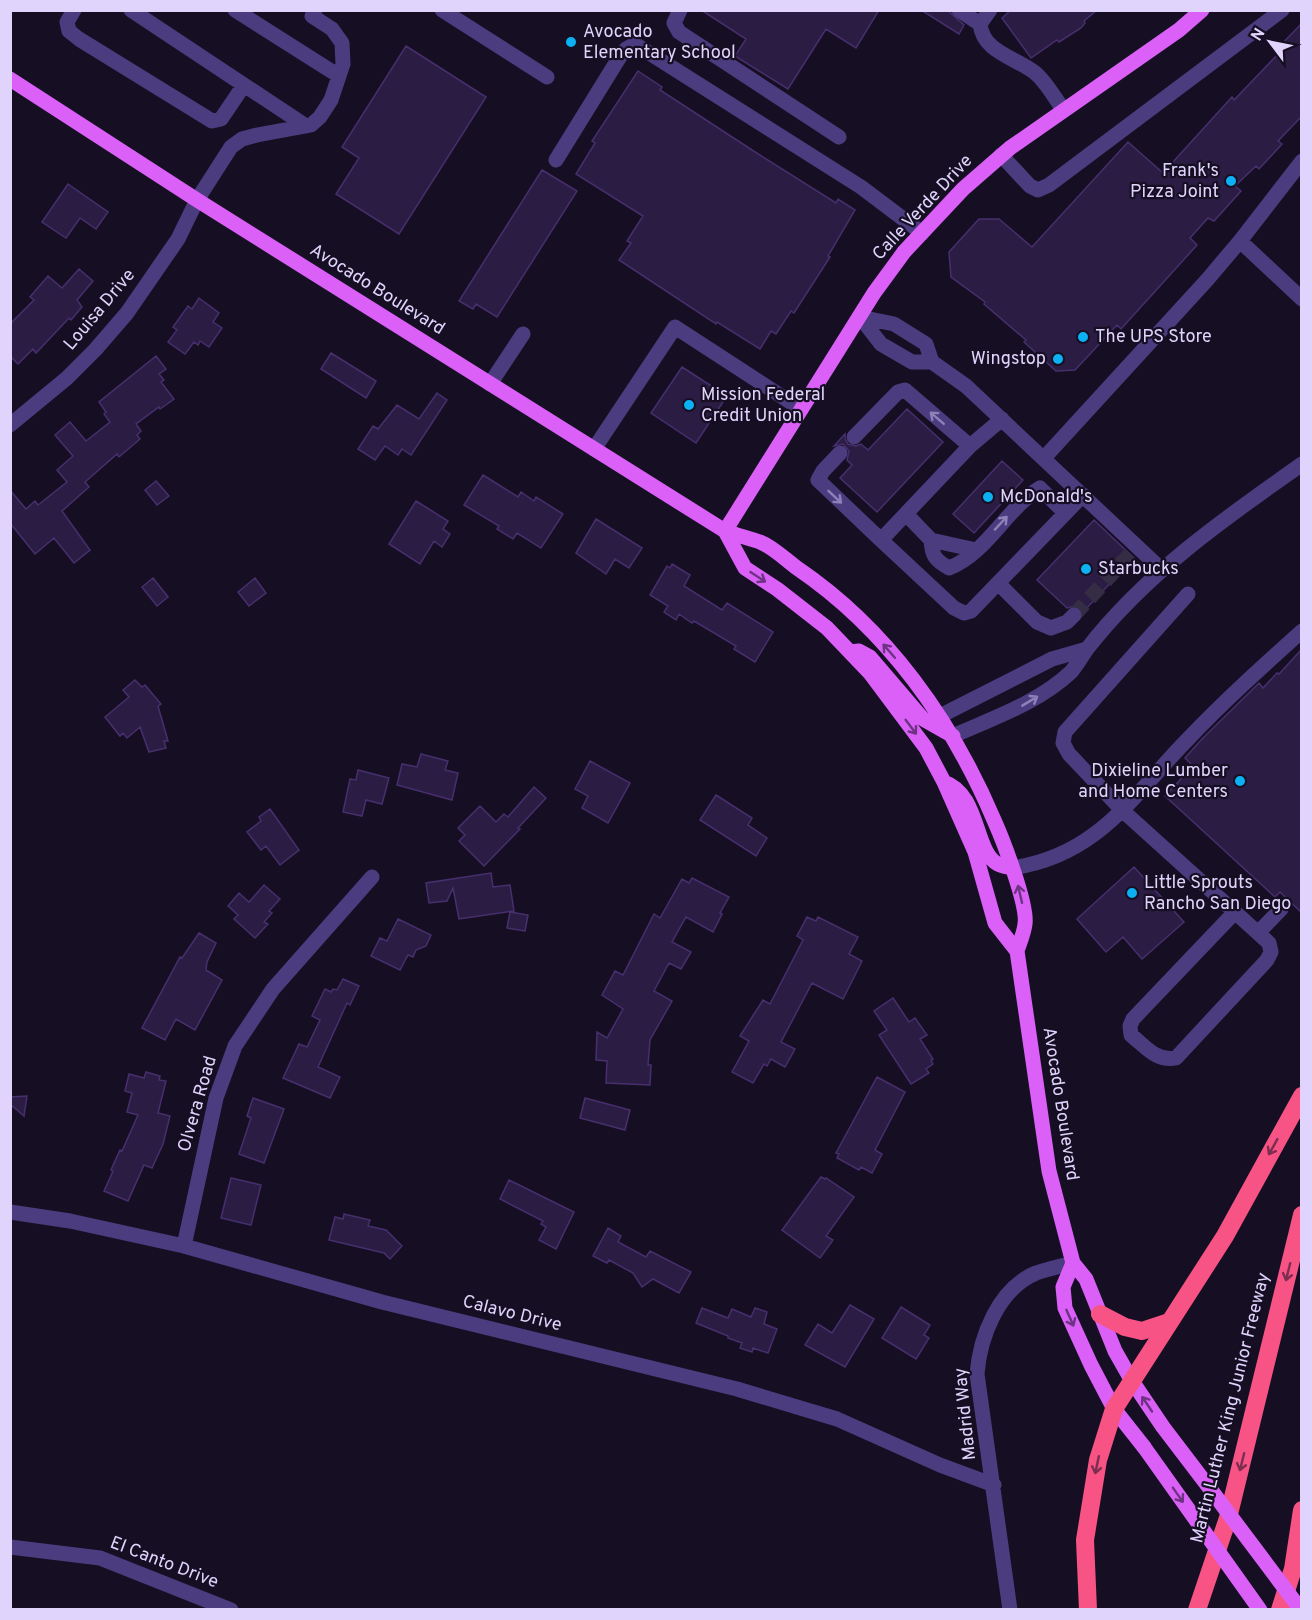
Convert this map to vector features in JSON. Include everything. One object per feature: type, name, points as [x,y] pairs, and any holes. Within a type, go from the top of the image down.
[{"type":"highway","points":[[1088,1610],[1084,1540],[1098,1460],[1114,1409],[1224,1236],[1302,1096]]},
{"type":"highway","name":"Martin Luther King Junior Freeway","points":[[1197,1610],[1228,1518],[1302,1215]]},
{"type":"highway","points":[[1100,1314],[1125,1327],[1142,1331],[1169,1322]]},
{"type":"highway","points":[[1280,1610],[1293,1569],[1302,1510]]},
{"type":"main road","name":"Calle Verde Drive","points":[[725,531],[860,317],[904,252],[963,189],[1001,155],[1063,109],[1179,30],[1202,10]]},
{"type":"main road","name":"Avocado Boulevard","points":[[10,79],[197,200],[725,531],[761,543],[821,584],[871,630],[924,692],[975,776],[1004,843],[1012,868],[1026,922],[1017,951],[1049,1171],[1073,1263],[1086,1280],[1115,1351],[1132,1381],[1163,1427],[1301,1610]]},
{"type":"main road","name":"Avocado Boulevard","points":[[725,531],[745,568],[777,589],[827,628],[870,673],[926,748],[975,852],[995,923],[1017,951]]},
{"type":"main road","points":[[850,652],[859,651],[870,657],[923,719],[952,736]]},
{"type":"main road","points":[[944,782],[953,785],[963,793],[992,859],[996,864],[1012,868]]},
{"type":"main road","points":[[1073,1263],[1063,1287],[1065,1308],[1114,1409],[1144,1447],[1260,1610]]},
{"type":"street","points":[[74,10],[67,22],[69,31],[79,39],[212,120],[221,119],[244,85]]},
{"type":"street","points":[[131,10],[306,126],[311,125],[320,117],[331,100],[343,64],[342,43],[332,29],[312,12]]},
{"type":"street","points":[[235,10],[339,76]]},
{"type":"street","points":[[441,10],[547,77]]},
{"type":"street","points":[[680,10],[674,23],[679,32],[839,137]]},
{"type":"street","points":[[959,10],[980,24]]},
{"type":"street","points":[[990,10],[980,24],[981,34],[989,45],[1035,73],[1063,109]]},
{"type":"street","points":[[1001,155],[1030,186],[1038,189],[1049,185],[1282,10]]},
{"type":"street","points":[[556,160],[619,58],[626,49],[635,44],[861,187],[922,234]]},
{"type":"street","name":"Louisa Drive","points":[[10,425],[67,378],[116,327],[178,240],[197,200],[231,147],[242,139],[306,126]]},
{"type":"street","points":[[1044,458],[1207,280],[1302,161]]},
{"type":"street","points":[[1240,241],[1302,299]]},
{"type":"street","points":[[860,317],[881,344],[912,362],[932,362],[966,386],[1083,495],[1133,550],[1162,570]]},
{"type":"street","points":[[860,317],[894,324],[926,344],[932,362]]},
{"type":"street","points":[[594,449],[675,327],[801,409]]},
{"type":"street","points":[[490,384],[523,334]]},
{"type":"street","points":[[854,437],[898,392],[905,390],[970,446]]},
{"type":"street","points":[[881,540],[970,446],[1002,418]]},
{"type":"street","points":[[840,453],[823,471],[818,480],[954,608],[964,613],[971,611],[1083,495]]},
{"type":"street","points":[[952,736],[1023,705],[1054,686],[1072,670],[1099,633],[1162,570],[1254,497],[1302,464]]},
{"type":"street","points":[[931,540],[931,554],[936,561],[949,568],[959,564],[976,550],[1020,502],[1040,488],[1065,513]]},
{"type":"street","points":[[906,514],[931,540],[976,550]]},
{"type":"street","points":[[998,583],[1037,622],[1051,628],[1067,622],[1074,615]]},
{"type":"street","points":[[1188,594],[1065,732],[1063,743],[1069,754],[1123,811],[1235,912],[1269,943],[1271,952],[1267,960],[1176,1058],[1166,1060],[1157,1056],[1131,1035],[1130,1026],[1133,1019],[1235,912]]},
{"type":"street","points":[[1012,868],[1035,865],[1070,850],[1096,834],[1123,811],[1193,734],[1302,632]]},
{"type":"street","points":[[940,716],[1052,659],[1087,649]]},
{"type":"street","name":"Olvera Road","points":[[184,1246],[216,1098],[235,1046],[273,988],[372,877]]},
{"type":"street","points":[[1258,933],[1281,909]]},
{"type":"street","name":"Calavo Drive","points":[[10,1212],[79,1222],[184,1246],[382,1302],[737,1389],[801,1407],[854,1426],[940,1465],[994,1485]]},
{"type":"street","name":"Madrid Way","points":[[1010,1610],[977,1374],[981,1345],[986,1330],[1001,1304],[1022,1282],[1035,1274],[1073,1263]]},
{"type":"street","name":"El Canto Drive","points":[[10,1547],[100,1558],[231,1610]]},
{"type":"building","points":[[701,10],[879,10],[856,48],[826,29],[788,89],[735,56],[746,39]]},
{"type":"building","points":[[921,10],[947,10],[964,25],[959,34]]},
{"type":"building","points":[[1011,10],[1097,10],[1084,21],[1081,28],[1059,42],[1057,40],[1031,58],[1002,18]]},
{"type":"building","points":[[1302,23],[1302,116],[1278,141],[1282,144],[1259,169],[1256,166],[1235,186],[1241,191],[1214,221],[1208,218],[1190,238],[1197,245],[1121,329],[1117,325],[1075,370],[1056,371],[1024,342],[1026,340],[984,304],[985,302],[951,277],[949,252],[979,219],[999,219],[1032,247],[1128,142],[1163,173],[1232,97],[1234,100],[1280,52],[1277,49]]},
{"type":"building","points":[[406,46],[486,97],[399,234],[336,194],[359,158],[342,147]]},
{"type":"building","points":[[638,71],[662,87],[660,90],[752,150],[836,203],[838,199],[855,210],[828,256],[830,257],[794,313],[791,311],[776,334],[771,331],[760,349],[717,322],[716,324],[619,260],[631,243],[627,241],[643,216],[576,174],[595,143],[592,141]]},
{"type":"building","points":[[542,170],[577,191],[497,317],[476,304],[473,309],[459,301]]},
{"type":"building","points":[[68,184],[108,212],[96,229],[80,218],[66,238],[42,222]]},
{"type":"building","points":[[79,269],[93,281],[77,300],[82,307],[36,353],[33,349],[18,364],[10,356],[10,324],[34,300],[30,297],[48,276],[62,288]]},
{"type":"building","points":[[199,298],[219,313],[213,322],[222,328],[209,347],[200,341],[198,345],[194,342],[185,354],[168,342],[177,330],[173,327],[188,306],[192,309]]},
{"type":"building","points":[[331,353],[376,381],[366,398],[321,369]]},
{"type":"building","points":[[156,356],[166,369],[159,374],[164,380],[161,382],[174,399],[136,424],[141,431],[137,435],[140,439],[119,457],[117,454],[85,482],[89,487],[62,511],[90,550],[74,563],[54,538],[35,554],[10,523],[10,490],[26,509],[35,501],[38,505],[67,482],[57,470],[73,456],[55,435],[70,422],[86,441],[110,422],[99,402]]},
{"type":"building","name":"Mission Federal Credit Union","points":[[682,367],[727,396],[696,443],[651,413]]},
{"type":"building","points":[[437,393],[447,400],[411,455],[402,449],[398,455],[385,446],[375,460],[358,449],[373,426],[378,429],[397,405],[419,419]]},
{"type":"building","points":[[907,409],[943,442],[877,512],[840,478],[852,465],[847,460],[849,451],[843,444],[834,446],[845,434],[848,444],[856,446],[861,444],[868,450]]},
{"type":"building","name":"McDonald's","points":[[1002,461],[1023,480],[974,533],[953,514]]},
{"type":"building","points":[[483,475],[518,497],[521,492],[534,501],[536,497],[563,514],[541,548],[517,533],[513,539],[497,529],[499,526],[464,505]]},
{"type":"building","points":[[156,481],[169,496],[157,505],[145,490]]},
{"type":"building","points":[[416,501],[448,521],[443,529],[450,534],[442,547],[434,541],[420,564],[389,544]]},
{"type":"building","points":[[596,519],[642,548],[629,568],[615,559],[606,574],[576,553]]},
{"type":"building","name":"Starbucks","points":[[1094,520],[1134,558],[1083,612],[1076,606],[1067,608],[1037,580]]},
{"type":"building","points":[[672,564],[690,575],[684,586],[722,610],[727,603],[773,632],[755,662],[734,649],[736,646],[694,621],[692,623],[679,614],[676,620],[664,612],[668,606],[650,595],[667,566],[670,568]]},
{"type":"building","points":[[153,578],[168,597],[157,606],[142,587]]},
{"type":"building","points":[[255,578],[266,593],[249,606],[238,592]]},
{"type":"building","name":"Dixieline Lumber and Home Centers","points":[[1302,649],[1302,913],[1280,892],[1275,897],[1165,796],[1193,766],[1185,758],[1202,739],[1259,683],[1263,688]]},
{"type":"building","points":[[135,680],[142,687],[145,685],[161,704],[158,706],[168,741],[164,741],[166,748],[149,752],[140,727],[127,738],[123,733],[120,736],[105,717],[129,697],[123,690]]},
{"type":"building","points":[[421,754],[448,761],[445,770],[458,773],[452,800],[397,785],[402,764],[417,767]]},
{"type":"building","points":[[590,761],[630,783],[608,823],[582,808],[588,796],[575,789]]},
{"type":"building","points":[[358,770],[389,778],[382,804],[366,800],[362,816],[343,812],[350,779],[356,780]]},
{"type":"building","points":[[534,787],[546,798],[484,866],[459,841],[465,835],[458,828],[480,806],[496,822],[504,814],[508,817]]},
{"type":"building","points":[[716,795],[752,818],[748,825],[767,838],[756,856],[700,820]]},
{"type":"building","points":[[270,809],[299,850],[280,865],[266,846],[261,850],[247,832],[261,821],[259,817]]},
{"type":"building","name":"Little Sprouts Rancho San Diego","points":[[1134,867],[1184,922],[1142,959],[1123,937],[1106,952],[1077,919]]},
{"type":"building","points":[[491,873],[493,887],[510,885],[514,911],[459,919],[453,888],[447,901],[429,903],[426,883]]},
{"type":"building","points":[[692,878],[729,897],[720,913],[722,914],[713,932],[686,917],[672,942],[691,952],[681,969],[669,963],[654,991],[672,1001],[650,1040],[648,1065],[651,1065],[650,1085],[606,1083],[607,1061],[596,1060],[597,1032],[607,1038],[623,1009],[602,995],[615,971],[623,975],[654,914],[660,918],[682,879],[689,883]]},
{"type":"building","points":[[264,885],[280,899],[269,911],[272,913],[264,922],[268,924],[255,938],[234,919],[238,915],[228,906],[239,893],[249,902]]},
{"type":"building","points":[[510,912],[528,915],[525,931],[507,928]]},
{"type":"building","points":[[807,917],[816,921],[818,917],[858,937],[849,954],[862,961],[843,999],[812,983],[781,1042],[795,1049],[785,1067],[771,1059],[767,1066],[764,1064],[753,1083],[732,1072],[749,1041],[740,1036],[763,1000],[770,1004],[803,940],[797,936]]},
{"type":"building","points":[[398,919],[431,935],[426,946],[416,950],[413,957],[408,955],[400,970],[371,956],[380,938],[387,941]]},
{"type":"building","points":[[199,933],[216,943],[207,962],[206,970],[222,980],[195,1030],[176,1019],[165,1040],[142,1028],[180,957],[182,958]]},
{"type":"building","points":[[343,979],[359,986],[350,1005],[347,1003],[318,1067],[340,1077],[330,1098],[283,1078],[299,1044],[307,1047],[320,1020],[312,1016],[325,989],[331,992],[333,989],[337,990]]},
{"type":"building","points":[[893,998],[909,1022],[915,1018],[927,1035],[920,1039],[933,1059],[931,1060],[933,1064],[926,1069],[929,1073],[911,1084],[879,1035],[887,1030],[874,1011]]},
{"type":"building","points":[[146,1072],[160,1076],[159,1080],[166,1081],[158,1113],[170,1116],[163,1144],[152,1168],[144,1165],[128,1201],[104,1191],[113,1171],[111,1170],[138,1115],[127,1112],[132,1093],[125,1091],[129,1074],[144,1078]]},
{"type":"building","points":[[877,1077],[905,1092],[875,1150],[882,1154],[872,1173],[861,1167],[859,1170],[837,1158],[839,1154],[836,1153]]},
{"type":"building","points":[[27,1096],[24,1116],[10,1104],[10,1097]]},
{"type":"building","points":[[253,1098],[284,1109],[264,1163],[239,1154],[251,1118],[247,1116]]},
{"type":"building","points":[[585,1098],[630,1110],[625,1130],[580,1118]]},
{"type":"building","points":[[821,1177],[854,1197],[826,1236],[833,1240],[820,1258],[782,1230]]},
{"type":"building","points":[[231,1178],[261,1185],[251,1225],[221,1218]]},
{"type":"building","points":[[509,1180],[574,1212],[556,1249],[539,1240],[546,1227],[541,1224],[543,1221],[500,1199]]},
{"type":"building","points":[[344,1214],[370,1220],[368,1226],[386,1230],[402,1246],[390,1259],[384,1253],[329,1240],[335,1217],[343,1219]]},
{"type":"building","points":[[608,1228],[621,1236],[618,1242],[646,1257],[650,1251],[691,1272],[679,1293],[653,1279],[642,1287],[633,1273],[609,1260],[607,1263],[593,1256]]},
{"type":"building","points":[[850,1305],[874,1319],[845,1367],[805,1345],[818,1324],[832,1333]]},
{"type":"building","points":[[901,1307],[930,1325],[924,1335],[929,1338],[916,1359],[882,1338]]},
{"type":"building","points":[[702,1308],[728,1318],[732,1309],[751,1317],[755,1308],[767,1312],[764,1324],[777,1329],[768,1353],[753,1348],[752,1352],[740,1348],[742,1343],[696,1323]]},
{"type":"tunnel","points":[[1074,615],[1130,554]]},
{"type":"place","name":"Avocado Elementary School","points":[[571,42]]},
{"type":"place","name":"Frank's Pizza Joint","points":[[1231,181]]},
{"type":"place","name":"The UPS Store","points":[[1083,337]]},
{"type":"place","name":"Wingstop","points":[[1058,359]]},
{"type":"place","name":"Mission Federal Credit Union","points":[[689,405]]},
{"type":"place","name":"McDonald's","points":[[988,497]]},
{"type":"place","name":"Starbucks","points":[[1086,569]]},
{"type":"place","name":"Dixieline Lumber and Home Centers","points":[[1240,781]]},
{"type":"place","name":"Little Sprouts Rancho San Diego","points":[[1132,893]]}]
